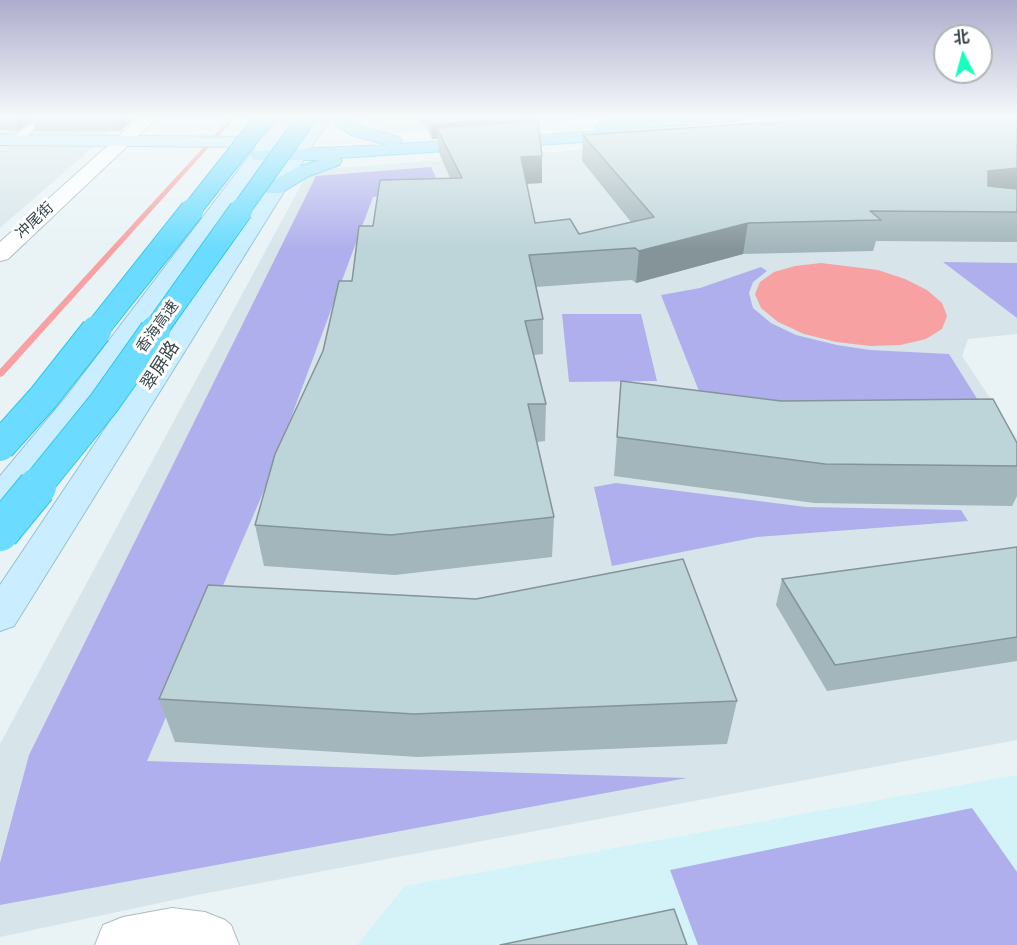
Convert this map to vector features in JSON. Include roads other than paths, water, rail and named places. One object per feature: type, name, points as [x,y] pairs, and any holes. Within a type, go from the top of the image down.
[{"type":"highway","points":[[0,446],[43,398],[231,160]]},
{"type":"highway","name":"香海高速","points":[[0,532],[104,403],[277,160]]},
{"type":"main road","points":[[0,498],[76,404],[256,160]]},
{"type":"main road","name":"翠屏路","points":[[0,616],[274,189],[295,160]]},
{"type":"main road","points":[[274,189],[302,172],[337,160]]},
{"type":"street","name":"冲尾街","points":[[0,254],[102,160]]},
{"type":"street","points":[[123,945],[172,936],[206,940],[211,945]]},
{"type":"waterway","points":[[0,374],[195,160]]}]
